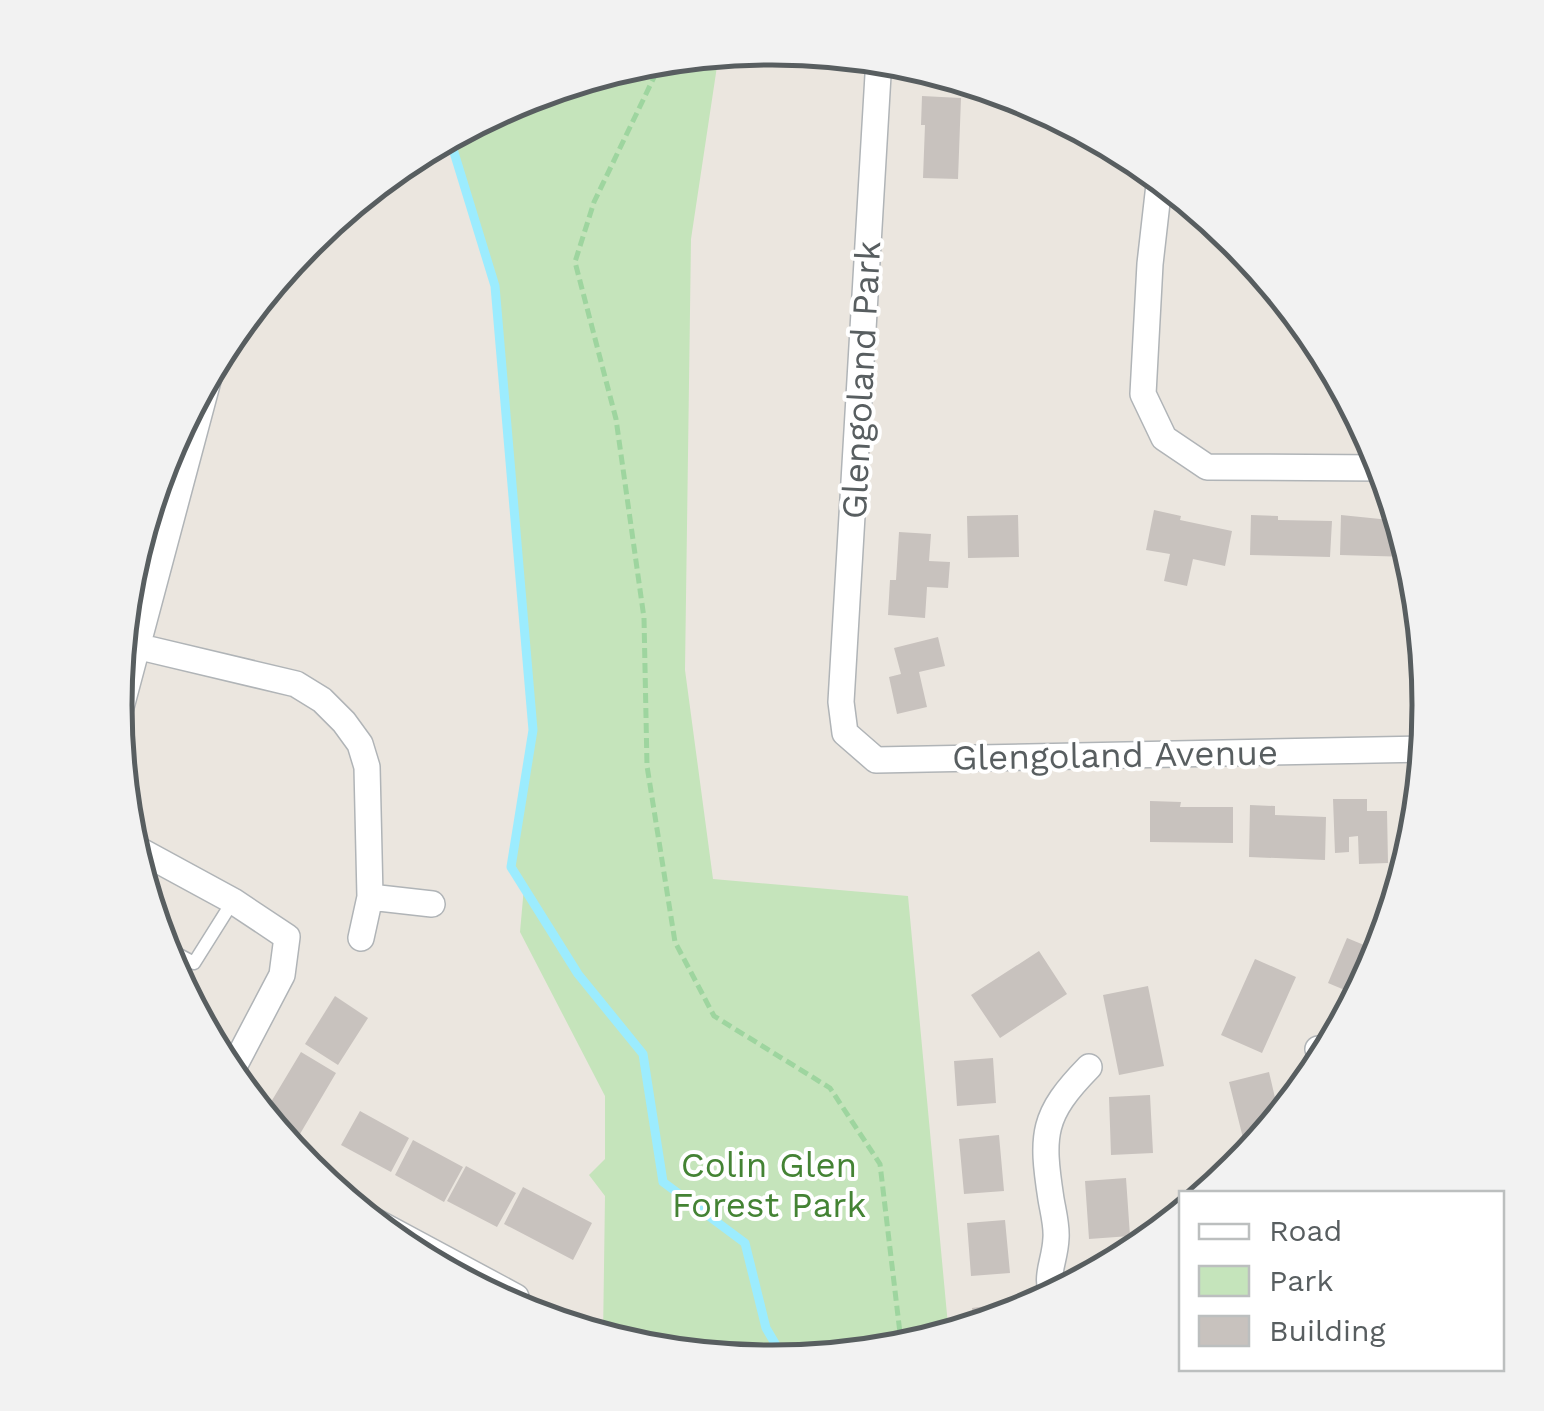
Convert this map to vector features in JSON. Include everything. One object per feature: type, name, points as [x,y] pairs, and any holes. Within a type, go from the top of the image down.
[{"type":"street","name":"Glengoland Park","points":[[841,702],[879,74]]},
{"type":"street","points":[[1158,194],[1143,394],[1164,438],[1207,467],[1367,468]]},
{"type":"street","points":[[134,654],[193,433]]},
{"type":"street","points":[[136,646],[296,684],[322,700],[344,722],[360,744],[367,767],[370,897],[361,938]]},
{"type":"street","name":"Glengoland Avenue","points":[[841,702],[846,733],[876,760],[1411,749]]},
{"type":"street","points":[[150,856],[233,901],[288,937],[282,975],[238,1059]]},
{"type":"street","points":[[370,897],[432,904]]},
{"type":"street","points":[[1050,1282],[1048,1269],[1056,1237],[1044,1151],[1048,1124],[1059,1098],[1090,1067]]},
{"type":"lane","points":[[183,957],[194,963],[233,901]]},
{"type":"path","points":[[655,76],[594,202],[575,262],[616,419],[644,618],[647,766],[675,942],[714,1016],[830,1088],[880,1164],[900,1333]]},
{"type":"green space","name":"Colin Glen Forest Park","points":[[717,67],[691,239],[685,670],[713,879],[908,896],[948,1321],[856,1341],[772,1346],[688,1341],[603,1323],[605,1196],[589,1175],[605,1159],[605,1096],[520,932],[524,887],[511,867],[533,730],[494,271],[454,150],[566,99],[647,77]]},
{"type":"building","points":[[922,96],[961,98],[958,179],[923,178]]},
{"type":"building","points":[[1154,510],[1232,531],[1225,566],[1193,559],[1187,586],[1164,581],[1170,554],[1146,550]]},
{"type":"building","points":[[1018,515],[1019,557],[968,558],[967,516]]},
{"type":"building","points":[[1251,515],[1332,521],[1330,557],[1250,555]]},
{"type":"building","points":[[1341,515],[1385,519],[1395,557],[1340,555]]},
{"type":"building","points":[[899,532],[931,534],[929,561],[950,562],[948,588],[927,587],[925,618],[888,615],[890,580],[896,580]]},
{"type":"building","points":[[938,637],[945,666],[919,672],[927,707],[897,714],[889,677],[901,674],[894,648]]},
{"type":"building","points":[[1333,799],[1367,799],[1367,811],[1387,811],[1388,863],[1359,864],[1358,836],[1349,837],[1349,852],[1335,853]]},
{"type":"building","points":[[1150,801],[1181,802],[1180,807],[1233,807],[1233,843],[1150,842]]},
{"type":"building","points":[[1250,805],[1275,806],[1275,815],[1326,817],[1325,860],[1249,857]]},
{"type":"building","points":[[1347,938],[1366,946],[1345,990],[1328,983]]},
{"type":"building","points":[[1039,951],[1067,994],[1000,1038],[971,995]]},
{"type":"building","points":[[1255,959],[1296,977],[1262,1053],[1221,1035]]},
{"type":"building","points":[[1148,986],[1164,1066],[1119,1075],[1103,995]]},
{"type":"building","points":[[335,996],[368,1018],[338,1065],[305,1044]]},
{"type":"building","points":[[301,1052],[336,1073],[298,1137],[270,1103]]},
{"type":"building","points":[[993,1058],[996,1103],[957,1106],[954,1061]]},
{"type":"building","points":[[1269,1072],[1276,1100],[1245,1138],[1243,1138],[1229,1082]]},
{"type":"building","points":[[1150,1095],[1153,1153],[1111,1155],[1109,1097]]},
{"type":"building","points":[[360,1111],[409,1138],[391,1172],[341,1145]]},
{"type":"building","points":[[999,1135],[1004,1191],[964,1194],[959,1139]]},
{"type":"building","points":[[413,1140],[463,1167],[444,1202],[395,1175]]},
{"type":"building","points":[[466,1166],[516,1193],[497,1227],[447,1201]]},
{"type":"building","points":[[1126,1178],[1130,1236],[1089,1239],[1085,1181]]},
{"type":"building","points":[[523,1187],[592,1223],[573,1260],[504,1224]]},
{"type":"building","points":[[1005,1220],[1010,1273],[971,1276],[967,1223]]},
{"type":"building","points":[[997,1305],[973,1314],[972,1308]]},
{"type":"waterway","points":[[453,150],[495,286],[533,730],[511,867],[578,974],[643,1054],[663,1182],[745,1243],[766,1328],[777,1346]]}]
